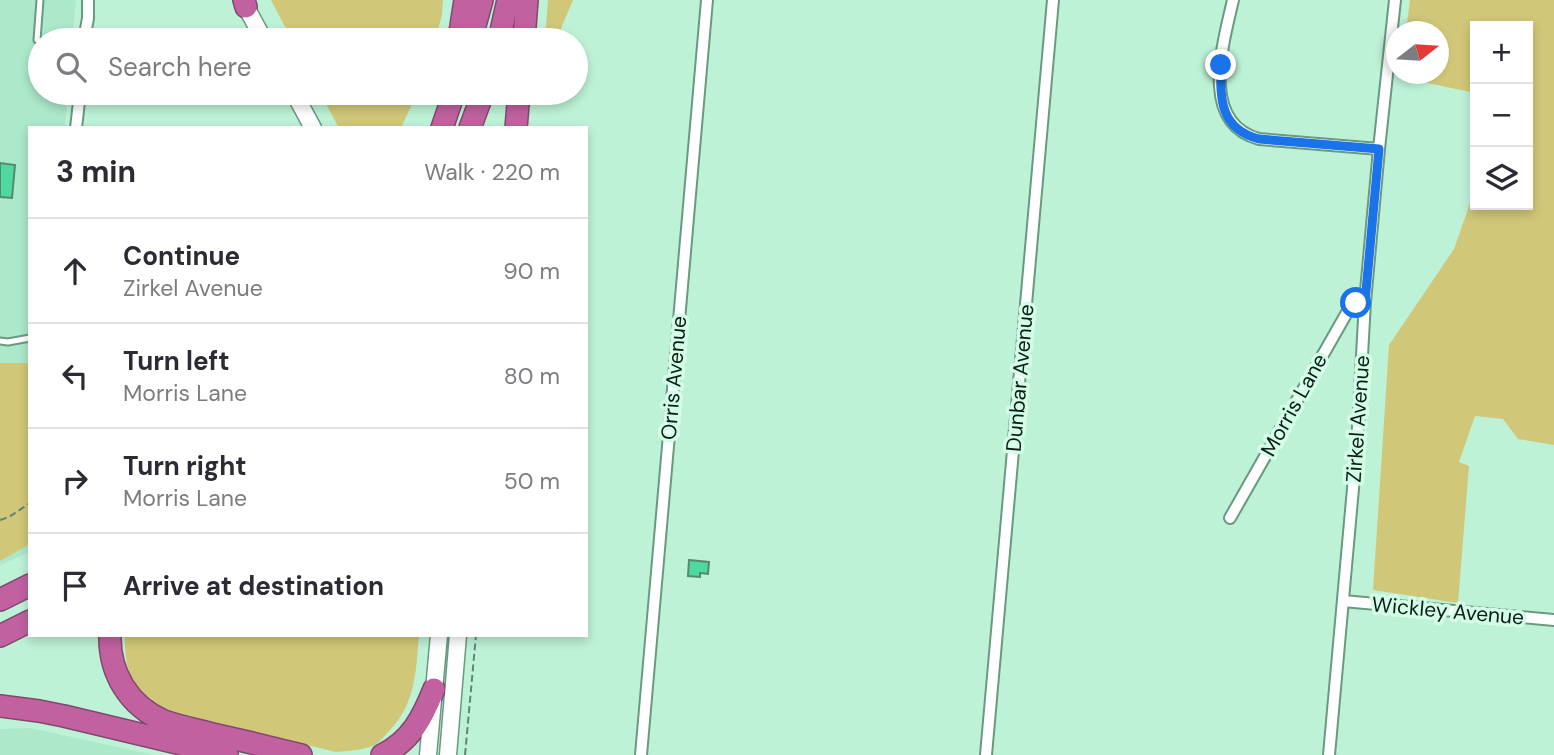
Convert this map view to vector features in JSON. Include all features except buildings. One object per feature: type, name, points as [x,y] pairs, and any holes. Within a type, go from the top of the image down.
[{"type":"highway","points":[[460,28],[465,0]]},
{"type":"highway","points":[[474,28],[482,0]]},
{"type":"highway","points":[[502,28],[508,0]]},
{"type":"highway","points":[[525,28],[527,0]]},
{"type":"highway","points":[[436,126],[442,105]]},
{"type":"highway","points":[[443,126],[450,105]]},
{"type":"highway","points":[[471,126],[479,105]]},
{"type":"highway","points":[[516,126],[518,105]]},
{"type":"highway","points":[[0,600],[28,586]]},
{"type":"highway","points":[[0,636],[28,622]]},
{"type":"highway","points":[[110,637],[113,662],[120,680],[129,696],[148,713],[175,724],[301,755]]},
{"type":"highway","points":[[382,755],[401,743],[417,726],[433,689]]},
{"type":"highway","points":[[0,706],[39,711],[227,755]]},
{"type":"main road","points":[[244,2],[258,28]]},
{"type":"main road","points":[[301,105],[312,126]]},
{"type":"main road","points":[[428,755],[439,637]]},
{"type":"main road","points":[[448,755],[458,637]]},
{"type":"street","points":[[86,28],[88,0]]},
{"type":"street","points":[[88,18],[96,0]]},
{"type":"street","name":"Orris Avenue","points":[[641,755],[706,0]]},
{"type":"street","name":"Dunbar Avenue","points":[[986,755],[1053,0]]},
{"type":"street","points":[[1233,0],[1224,38],[1220,89],[1222,106],[1237,129],[1247,136],[1259,139],[1379,149]]},
{"type":"street","name":"Zirkel Avenue","points":[[1329,755],[1357,444],[1365,302],[1395,0]]},
{"type":"street","points":[[76,126],[78,105]]},
{"type":"street","name":"Morris Lane","points":[[1230,518],[1349,309],[1356,303],[1365,302]]},
{"type":"street","name":"Wickley Avenue","points":[[1343,601],[1554,620]]},
{"type":"lane","points":[[38,28],[40,0]]},
{"type":"lane","points":[[0,341],[28,338]]},
{"type":"path","points":[[0,520],[28,504]]},
{"type":"path","points":[[465,755],[476,637]]},
{"type":"shaded area","points":[[0,0],[76,0],[73,28],[28,28],[28,105],[67,105],[65,126],[28,126],[28,553],[0,565]]},
{"type":"shaded area","points":[[271,0],[443,0],[438,28],[286,28]]},
{"type":"shaded area","points":[[548,0],[573,0],[561,28],[546,28]]},
{"type":"shaded area","points":[[1410,0],[1554,0],[1554,445],[1518,439],[1503,419],[1475,416],[1459,462],[1469,466],[1458,603],[1373,590],[1389,345],[1454,249],[1470,203],[1470,210],[1533,210],[1533,21],[1470,21],[1470,92],[1432,84],[1449,84],[1449,21],[1407,21]]},
{"type":"shaded area","points":[[327,105],[412,105],[402,126],[338,126]]},
{"type":"shaded area","points":[[0,363],[28,363],[28,545],[0,561]]},
{"type":"shaded area","points":[[125,637],[419,637],[413,685],[406,708],[399,719],[375,745],[336,752],[169,712],[137,689],[131,677]]},
{"type":"shaded area","points":[[31,728],[154,755],[0,755],[0,729]]},
{"type":"route","points":[[1221,65],[1222,106],[1237,129],[1247,136],[1379,149],[1365,302],[1356,303]]}]
